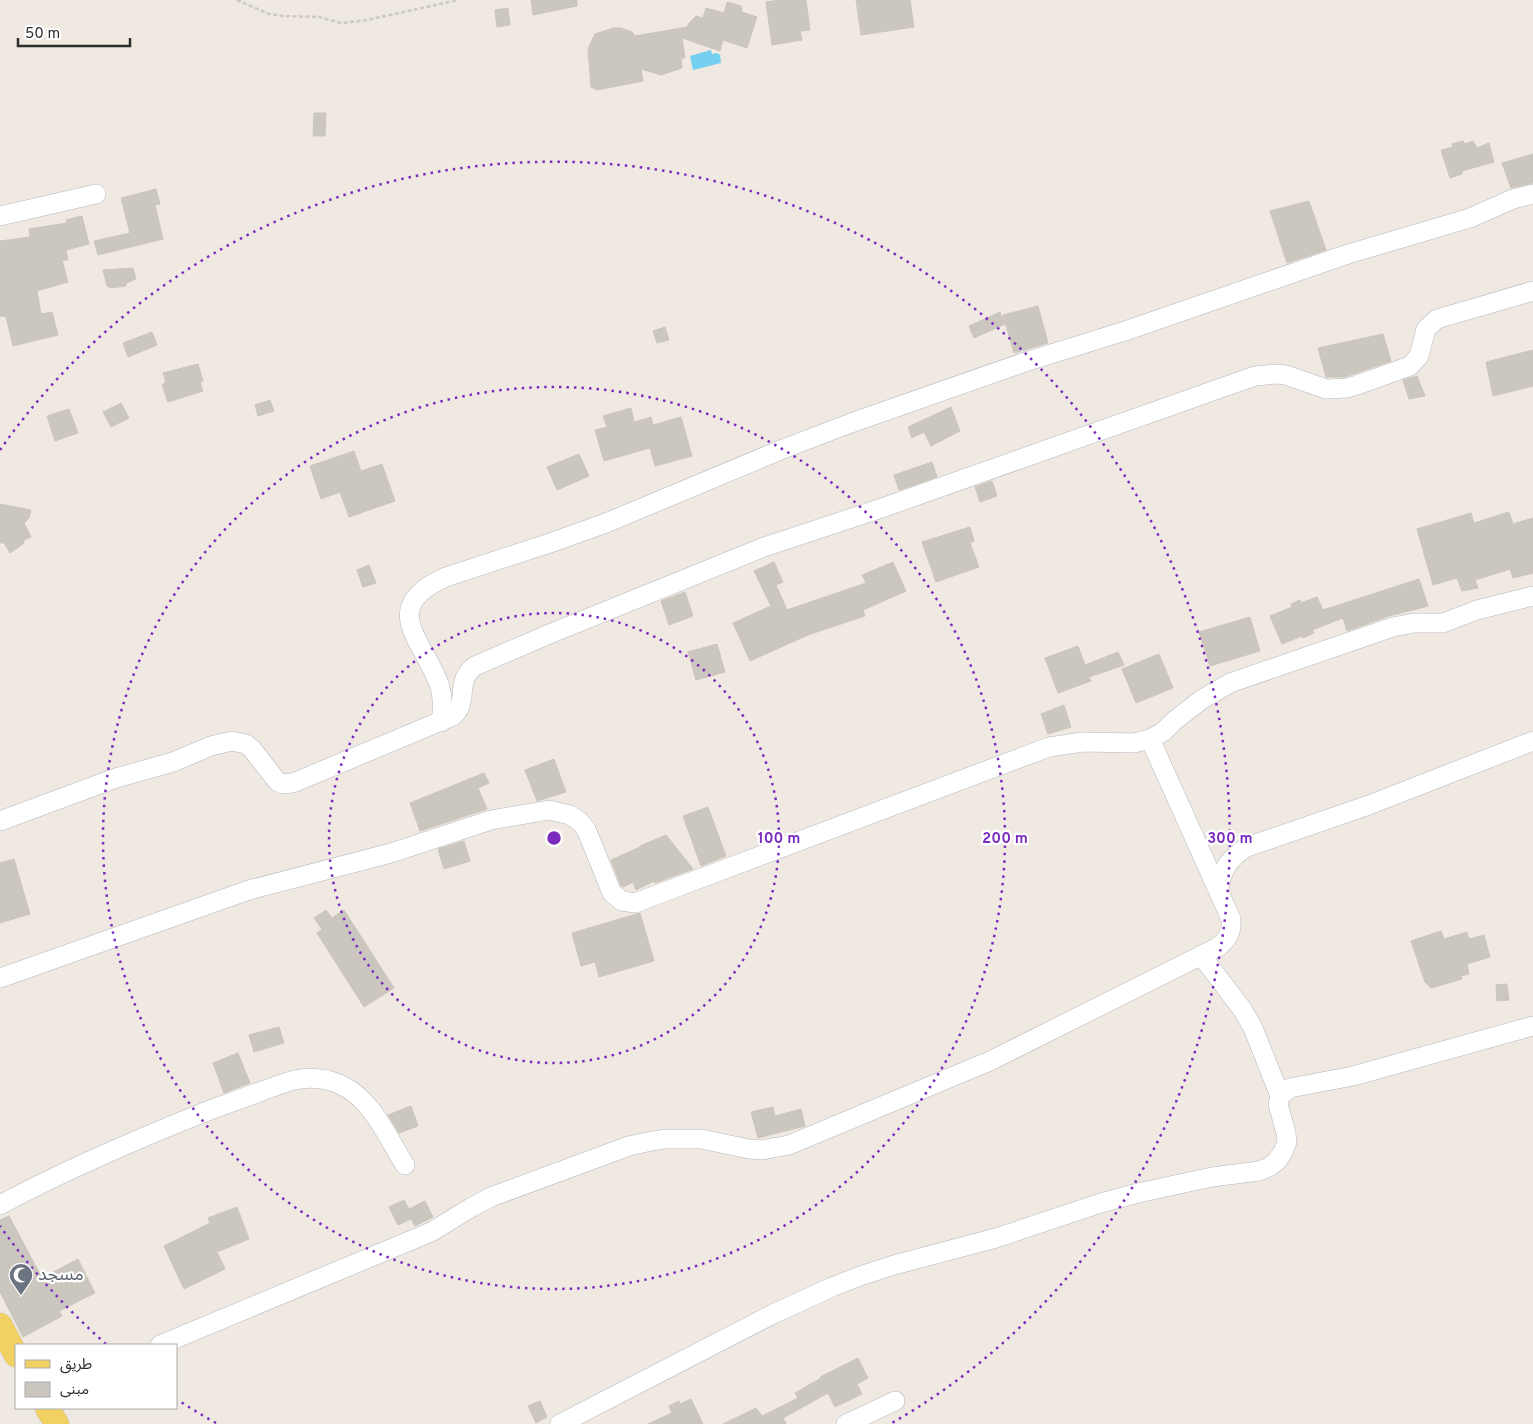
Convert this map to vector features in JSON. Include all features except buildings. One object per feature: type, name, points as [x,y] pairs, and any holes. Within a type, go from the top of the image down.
[{"type":"main road","points":[[0,1325],[15,1353]]},
{"type":"main road","points":[[47,1409],[57,1424]]},
{"type":"street","points":[[0,216],[96,194]]},
{"type":"street","points":[[441,722],[442,703],[440,687],[412,633],[409,622],[410,610],[414,599],[433,583],[606,523],[783,449],[851,423],[1024,362],[1125,331],[1348,254],[1470,218],[1513,200],[1533,194]]},
{"type":"street","points":[[0,821],[116,778],[173,762],[210,746],[232,741],[246,744],[252,749],[277,781],[282,784],[293,784],[454,716],[460,708],[463,680],[466,674],[475,666],[764,547],[886,507],[1255,376],[1270,374],[1286,375],[1326,389],[1347,388],[1357,385],[1410,366],[1419,356],[1426,329],[1437,319],[1533,291]]},
{"type":"street","points":[[0,978],[248,890],[391,853],[473,825],[510,815],[549,810],[565,813],[579,821],[586,829],[612,893],[622,901],[635,903],[1049,747],[1083,742],[1134,743],[1150,739],[1163,732],[1201,700],[1230,683],[1393,627],[1414,623],[1442,623],[1477,610],[1533,596]]},
{"type":"street","points":[[162,1344],[431,1232],[491,1196],[629,1146],[664,1139],[683,1138],[710,1140],[762,1150],[789,1145],[990,1061],[1218,947],[1229,935],[1231,919],[1150,739]]},
{"type":"street","points":[[1219,893],[1223,870],[1229,860],[1247,847],[1370,805],[1533,741]]},
{"type":"street","points":[[1201,955],[1242,1009],[1253,1028],[1280,1096]]},
{"type":"street","points":[[560,1424],[773,1314],[810,1296],[863,1276],[902,1262],[996,1238],[1138,1193],[1212,1177],[1259,1171],[1269,1167],[1278,1161],[1287,1142],[1278,1104],[1280,1096],[1284,1091],[1296,1086],[1334,1081],[1533,1026]]},
{"type":"street","points":[[0,1205],[78,1166],[145,1136],[272,1087],[295,1080],[310,1078],[338,1084],[363,1100],[372,1111],[405,1165]]},
{"type":"street","points":[[846,1424],[895,1401]]},
{"type":"path","points":[[237,0],[269,14],[319,17],[341,23],[367,20],[458,0]]},
{"type":"water","points":[[711,50],[712,54],[717,53],[720,55],[721,63],[693,70],[690,56]]},
{"type":"place","name":"مسجد","points":[[21,1296]]}]
